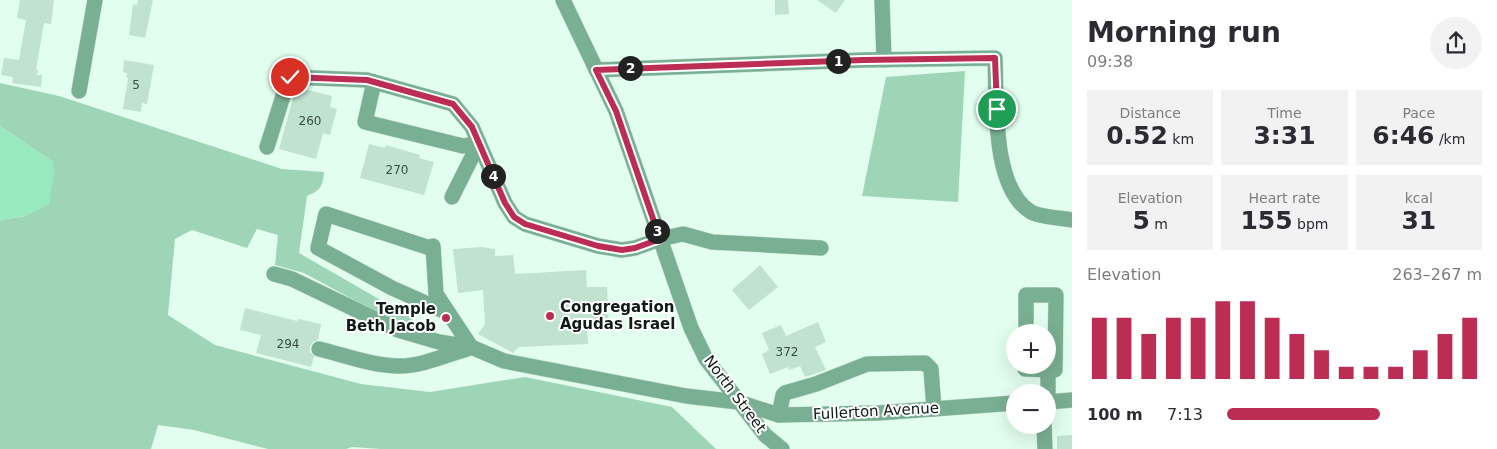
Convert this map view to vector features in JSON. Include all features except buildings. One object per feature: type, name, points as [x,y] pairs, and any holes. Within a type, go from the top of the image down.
[{"type":"street","points":[[79,91],[95,0]]},
{"type":"street","name":"North Street","points":[[563,0],[616,111],[691,328],[706,359],[765,435],[782,449]]},
{"type":"street","points":[[882,0],[884,60]]},
{"type":"street","points":[[596,70],[995,58],[1000,159],[1014,198],[1032,214],[1072,220]]},
{"type":"street","points":[[267,147],[290,77],[367,80],[453,104],[464,114],[505,203],[514,217],[525,224],[598,246],[622,250],[683,234],[712,242],[821,248]]},
{"type":"street","points":[[374,82],[365,122],[463,146],[478,143]]},
{"type":"street","points":[[452,197],[478,143]]},
{"type":"street","points":[[319,349],[387,365],[401,366],[432,360],[471,347],[436,294],[433,247],[326,214],[318,248],[392,288],[448,313]]},
{"type":"street","name":"Fullerton Avenue","points":[[274,274],[292,279],[398,330],[439,342],[471,347],[504,361],[677,394],[738,402],[780,415],[878,413],[1006,405]]},
{"type":"street","points":[[1026,324],[1026,294],[1056,295],[1056,324]]},
{"type":"street","points":[[780,415],[783,394],[816,384],[867,364],[925,363],[931,368],[934,409]]},
{"type":"street","points":[[1056,401],[1072,400]]},
{"type":"street","points":[[1044,434],[1045,449]]},
{"type":"shaded area","points":[[965,71],[958,202],[862,196],[886,77]]},
{"type":"shaded area","points":[[0,83],[59,96],[282,169],[324,172],[320,187],[307,196],[299,253],[410,317],[414,322],[402,323],[389,319],[304,273],[275,265],[278,235],[257,229],[247,248],[192,230],[175,239],[168,315],[215,345],[361,384],[430,392],[525,377],[672,407],[716,449],[381,449],[352,447],[346,449],[268,449],[194,430],[158,425],[151,449],[0,449],[0,220],[26,216],[53,162],[0,126]]},
{"type":"shaded area","points":[[0,126],[53,162],[54,173],[49,204],[26,216],[0,220]]},
{"type":"place","name":"Congregation Agudas Israel","points":[[550,316]]},
{"type":"place","name":"Temple Beth Jacob","points":[[446,318]]},
{"type":"route","points":[[290,77],[367,80],[453,104],[464,114],[472,127],[505,203],[514,217],[525,224],[598,246],[622,250],[635,248],[660,239],[616,111],[596,70],[863,60],[995,58],[997,109]]}]
